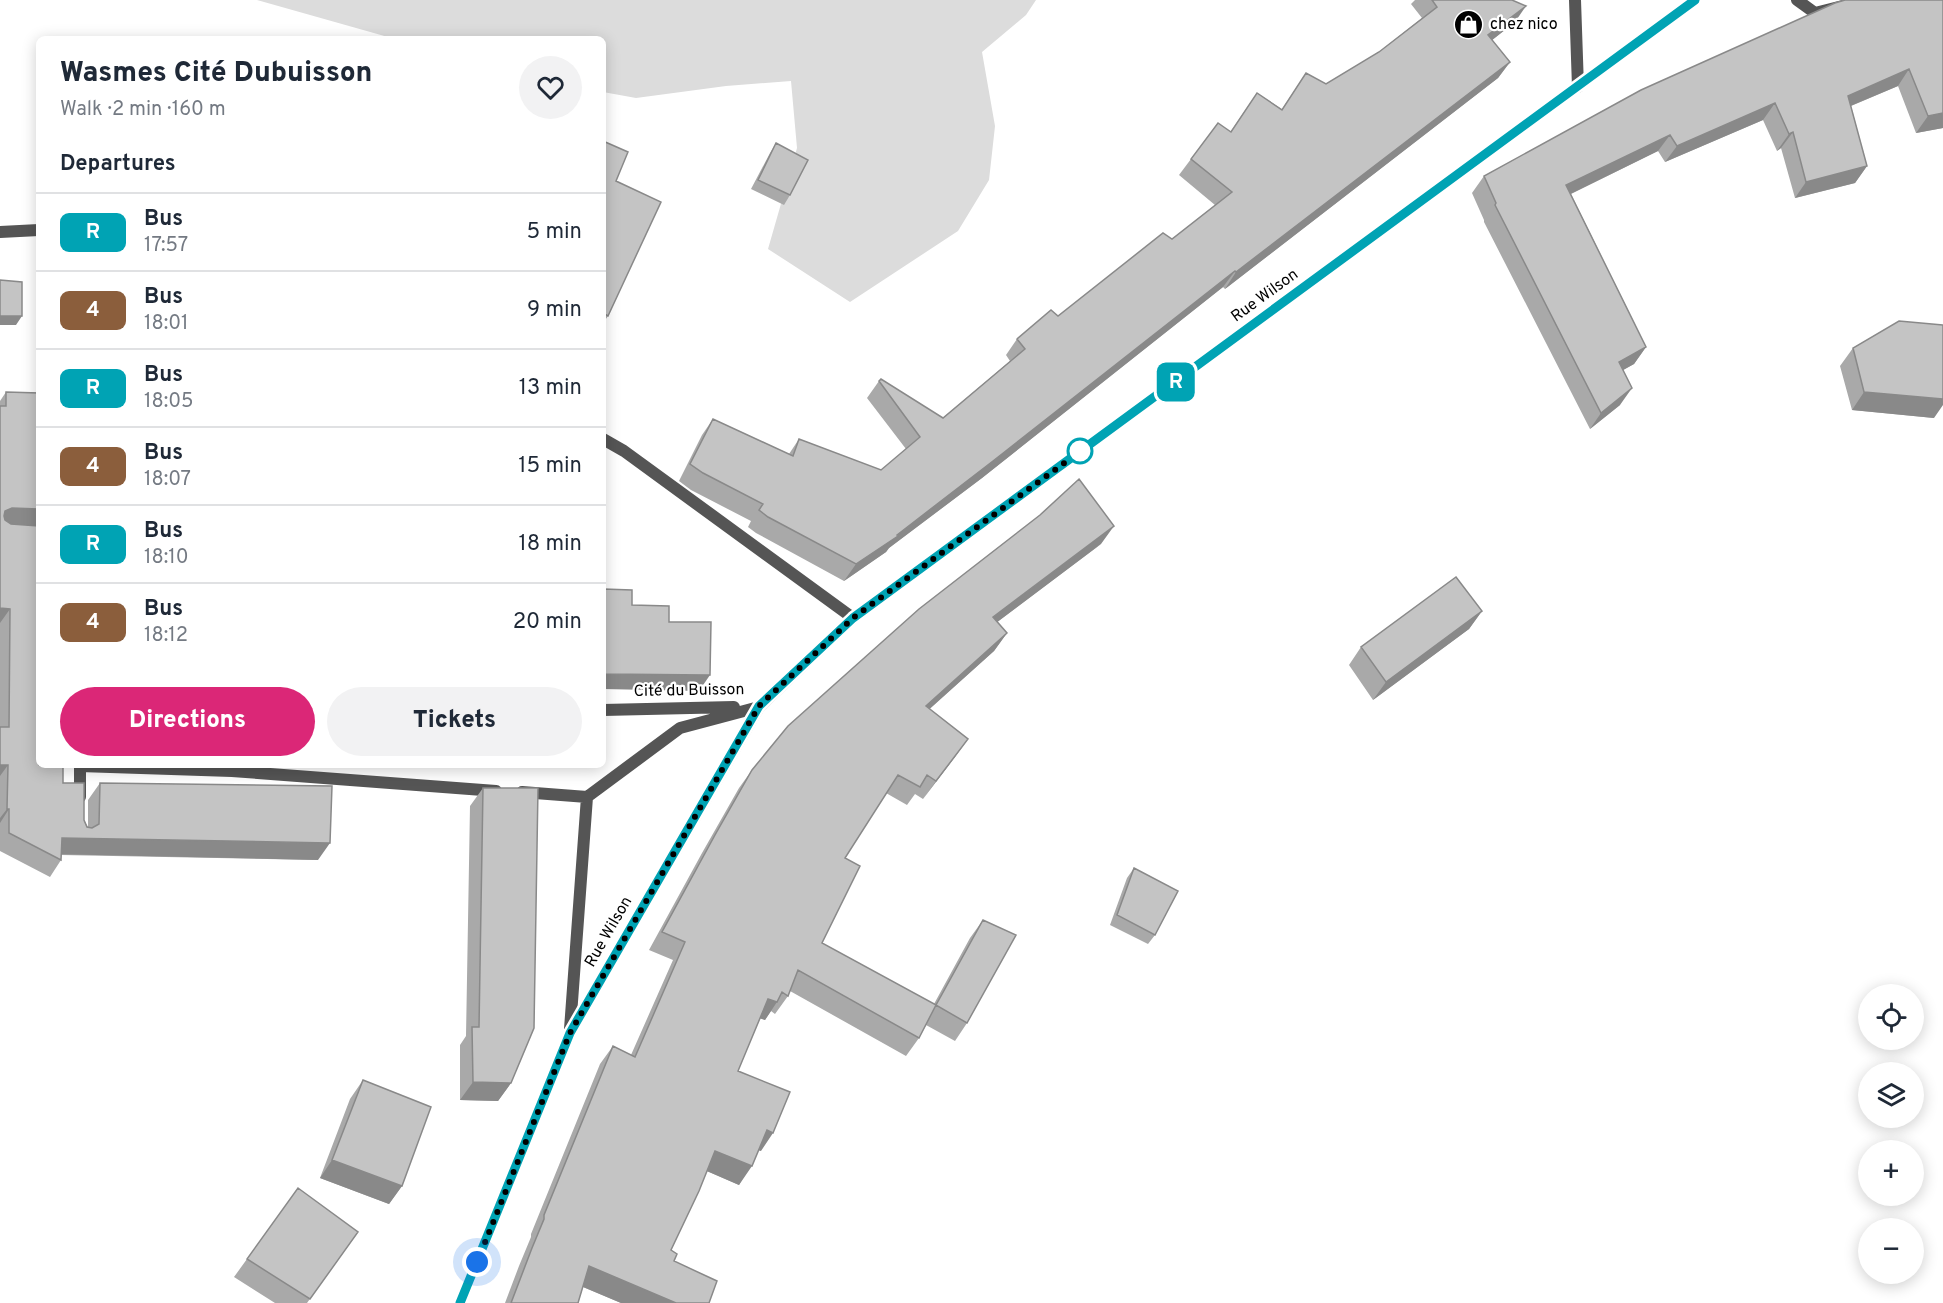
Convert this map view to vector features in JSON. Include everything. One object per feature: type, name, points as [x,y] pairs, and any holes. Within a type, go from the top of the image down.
[{"type":"street","points":[[1575,0],[1578,87]]},
{"type":"street","name":"Rue Wilson","points":[[460,1303],[570,1033],[759,706],[853,618],[1695,0]]},
{"type":"street","points":[[1797,0],[1815,13],[1856,0]]},
{"type":"street","points":[[0,232],[36,230]]},
{"type":"street","points":[[606,440],[853,618]]},
{"type":"street","name":"Cité du Buisson","points":[[606,710],[759,706]]},
{"type":"street","name":"Cité du Buisson","points":[[587,797],[680,728],[759,706]]},
{"type":"street","points":[[80,768],[80,813]]},
{"type":"street","points":[[232,768],[587,797],[570,1033]]},
{"type":"shaded area","points":[[257,0],[1036,0],[1026,15],[982,52],[995,126],[989,180],[958,231],[850,302],[768,249],[797,148],[791,81],[726,86],[636,98],[606,93],[606,36],[384,36]]},
{"type":"building","points":[[1432,0],[1512,0],[1526,6],[1488,35],[1510,62],[1235,271],[898,536],[856,564],[768,517],[759,510],[763,504],[690,464],[713,419],[793,456],[799,439],[881,470],[920,437],[879,381],[881,379],[943,418],[1025,349],[1017,339],[1051,310],[1058,316],[1163,233],[1172,239],[1232,192],[1191,159],[1218,123],[1231,132],[1257,93],[1282,110],[1306,73],[1326,84],[1379,52],[1437,7]]},
{"type":"building","points":[[1845,0],[1943,0],[1943,113],[1928,116],[1909,69],[1848,96],[1867,166],[1806,182],[1793,132],[1789,134],[1775,103],[1677,146],[1670,135],[1566,185],[1646,347],[1619,362],[1632,388],[1601,413],[1495,205],[1484,176],[1641,90]]},
{"type":"building","points":[[606,142],[628,152],[616,181],[661,202],[608,316],[606,315]]},
{"type":"building","points":[[776,143],[808,160],[790,195],[758,180]]},
{"type":"building","points":[[0,280],[22,282],[22,316],[0,316]]},
{"type":"building","points":[[1899,321],[1943,325],[1943,399],[1864,392],[1853,348]]},
{"type":"building","points":[[6,392],[36,393],[36,509],[12,508],[5,511],[4,516],[5,520],[11,524],[36,526],[36,768],[63,768],[63,783],[84,783],[84,820],[87,827],[92,828],[99,824],[100,783],[332,786],[330,843],[62,838],[61,860],[9,833],[8,765],[0,765],[0,727],[9,727],[10,609],[0,608],[0,406],[6,406]]},
{"type":"building","points":[[1079,479],[1114,526],[993,617],[1007,633],[926,706],[968,739],[936,781],[927,775],[920,787],[898,775],[845,858],[860,866],[822,943],[936,1005],[919,1038],[798,970],[788,996],[782,992],[777,1002],[768,999],[738,1071],[790,1092],[773,1133],[767,1130],[752,1166],[715,1151],[671,1250],[677,1254],[674,1261],[717,1281],[709,1303],[676,1303],[589,1266],[578,1303],[511,1303],[613,1046],[635,1057],[685,942],[662,932],[752,770],[788,726],[919,609],[1040,515]]},
{"type":"building","points":[[1456,577],[1482,611],[1386,682],[1361,647]]},
{"type":"building","points":[[606,589],[632,590],[632,605],[669,606],[669,622],[711,622],[710,675],[606,674]]},
{"type":"building","points":[[483,788],[538,788],[534,1028],[511,1083],[473,1082],[472,1027],[479,1027]]},
{"type":"building","points":[[1134,868],[1178,891],[1155,935],[1117,915]]},
{"type":"building","points":[[983,920],[1016,935],[967,1023],[936,1005]]},
{"type":"building","points":[[363,1080],[431,1107],[402,1186],[332,1160]]},
{"type":"building","points":[[298,1188],[358,1232],[310,1299],[247,1259]]},
{"type":"bus line","name":"R","points":[[460,1303],[570,1033],[759,706],[853,618],[1695,0]]},
{"type":"place","name":"chez nico","points":[[1469,25]]},
{"type":"route","points":[[477,1262],[570,1033],[759,706],[853,618],[1082,450],[1080,451]]}]
